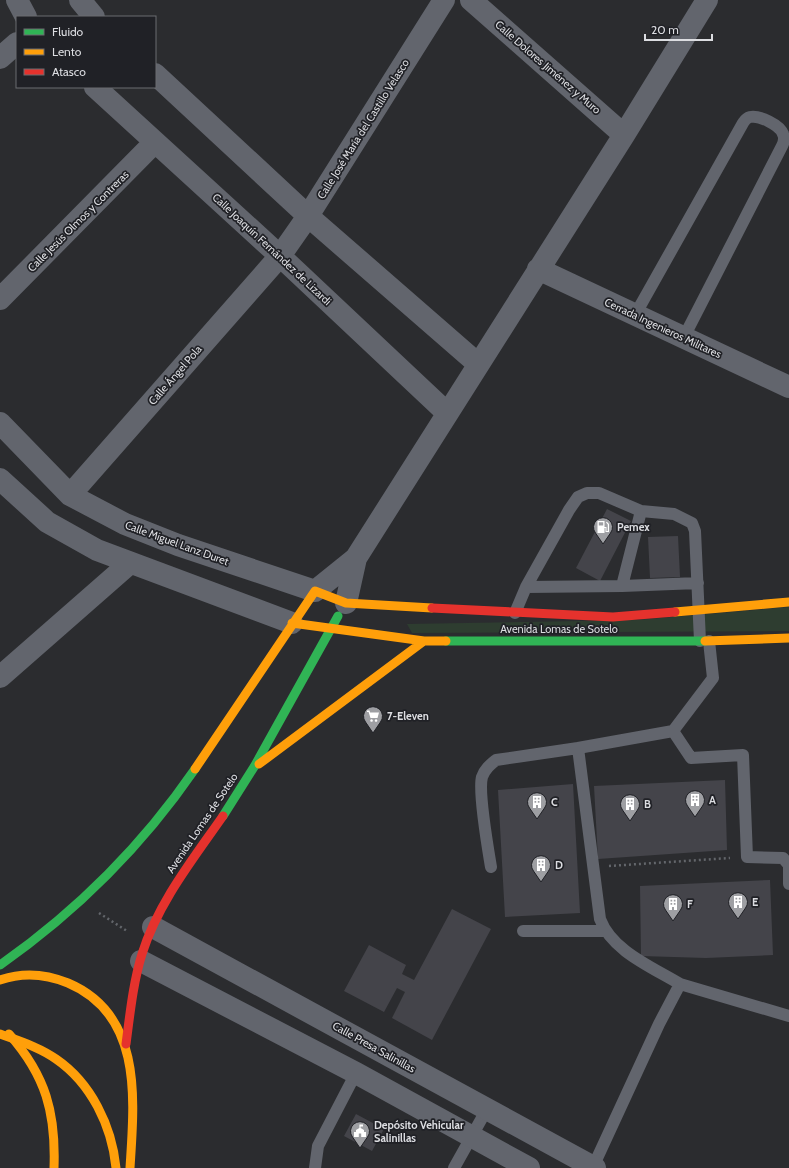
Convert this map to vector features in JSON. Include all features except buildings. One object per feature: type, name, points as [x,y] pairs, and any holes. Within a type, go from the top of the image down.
[{"type":"main road","name":"Avenida Lomas de Sotelo","points":[[315,591],[346,603],[613,617],[789,602]]},
{"type":"main road","points":[[0,965],[42,935],[81,900],[144,836],[220,733],[292,623],[315,591]]},
{"type":"main road","name":"Avenida Lomas de Sotelo","points":[[126,1044],[129,1016],[146,944],[176,882],[254,768],[331,627],[346,603]]},
{"type":"main road","name":"Avenida Lomas de Sotelo","points":[[292,623],[331,627],[424,641],[705,641],[789,638]]},
{"type":"main road","points":[[254,768],[424,641]]},
{"type":"main road","points":[[0,980],[30,973],[50,977],[70,984],[88,994],[110,1017],[126,1044],[134,1082],[130,1168]]},
{"type":"main road","points":[[0,1024],[28,1056],[46,1086],[55,1129],[54,1168]]},
{"type":"main road","points":[[0,1034],[31,1045],[56,1059],[73,1074],[98,1109],[110,1131],[114,1148],[116,1168]]},
{"type":"main road","points":[[109,1168],[121,1139],[132,1119]]},
{"type":"street","points":[[17,0],[25,16]]},
{"type":"street","points":[[80,0],[86,10],[93,16]]},
{"type":"street","name":"Calle José María del Castillo Velasco","points":[[280,256],[308,216],[444,0]]},
{"type":"street","name":"Calle Dolores Jiménez y Muro","points":[[471,0],[624,135]]},
{"type":"street","points":[[315,591],[356,558],[624,135],[707,0]]},
{"type":"street","points":[[0,58],[16,44]]},
{"type":"street","points":[[156,75],[308,216],[478,364]]},
{"type":"street","name":"Calle Joaquín Fernández de Lizardi","points":[[96,88],[280,256],[447,413]]},
{"type":"street","name":"Calle Jesús Olmos y Contreras","points":[[0,299],[155,142]]},
{"type":"street","name":"Calle Ángel Pola","points":[[70,495],[280,256]]},
{"type":"street","name":"Cerrada Ingenieros Militares","points":[[538,269],[789,387]]},
{"type":"street","name":"Calle Miguel Lanz Duret","points":[[0,423],[70,495],[125,524],[178,545],[315,591]]},
{"type":"street","points":[[0,479],[47,522],[98,550],[292,623]]},
{"type":"street","points":[[346,603],[356,558]]},
{"type":"street","points":[[0,677],[130,563]]},
{"type":"street","points":[[146,944],[356,1072],[529,1168]]},
{"type":"street","name":"Calle Presa Salinillas","points":[[146,944],[487,1109],[594,1168]]},
{"type":"lane","points":[[635,315],[746,118],[759,118],[779,127],[783,133],[782,146],[684,337]]},
{"type":"lane","points":[[491,868],[481,792],[482,777],[488,766],[496,760],[578,748],[673,731],[713,678],[698,609],[695,531],[692,524],[674,514],[641,510],[599,493],[587,493],[578,497],[569,510],[526,587],[514,613]]},
{"type":"lane","points":[[622,586],[641,510]]},
{"type":"lane","points":[[526,587],[622,586],[698,582]]},
{"type":"lane","points":[[673,731],[691,758],[743,754],[747,857],[783,858],[789,865],[789,884]]},
{"type":"lane","points":[[578,748],[595,866],[600,919],[605,931],[626,951],[680,984],[789,1016]]},
{"type":"lane","points":[[523,931],[605,931]]},
{"type":"lane","points":[[594,1168],[659,1024],[680,984]]},
{"type":"lane","points":[[315,1168],[318,1146],[356,1072]]},
{"type":"lane","points":[[454,1168],[487,1109]]},
{"type":"path","points":[[595,866],[747,857]]},
{"type":"path","points":[[81,900],[146,944]]},
{"type":"green space","points":[[789,607],[789,631],[412,633],[407,624],[637,620]]},
{"type":"traffic: fast","points":[[223,816],[254,767],[338,616]]},
{"type":"traffic: fast","points":[[446,641],[705,641]]},
{"type":"traffic: fast","points":[[0,965],[56,922],[82,900],[106,876],[153,825],[195,769]]},
{"type":"traffic: slow","points":[[195,769],[315,591],[346,603],[432,608]]},
{"type":"traffic: slow","points":[[675,612],[789,602]]},
{"type":"traffic: slow","points":[[292,623],[424,641],[446,641]]},
{"type":"traffic: slow","points":[[705,641],[789,638]]},
{"type":"traffic: slow","points":[[259,764],[424,641]]},
{"type":"traffic: slow","points":[[0,980],[9,977],[26,975],[43,976],[60,980],[93,997],[110,1016],[122,1038],[129,1063],[133,1116],[130,1168]]},
{"type":"traffic: slow","points":[[0,1034],[43,1051],[56,1059],[80,1080],[98,1107],[104,1121],[114,1152],[116,1168]]},
{"type":"traffic: slow","points":[[9,1034],[32,1065],[46,1096],[53,1130],[54,1168]]},
{"type":"traffic: jam","points":[[432,608],[613,617],[675,612]]},
{"type":"traffic: jam","points":[[126,1044],[136,976],[149,935],[157,917],[177,882],[223,816]]},
{"type":"place","name":"Pemex","points":[[603,544]]},
{"type":"place","name":"7-Eleven","points":[[373,733]]},
{"type":"place","name":"A","points":[[695,817]]},
{"type":"place","name":"C","points":[[537,819]]},
{"type":"place","name":"B","points":[[630,821]]},
{"type":"place","name":"D","points":[[541,882]]},
{"type":"place","name":"E","points":[[738,919]]},
{"type":"place","name":"F","points":[[673,921]]},
{"type":"place","name":"Depósito Vehicular Salinillas","points":[[360,1148]]}]
